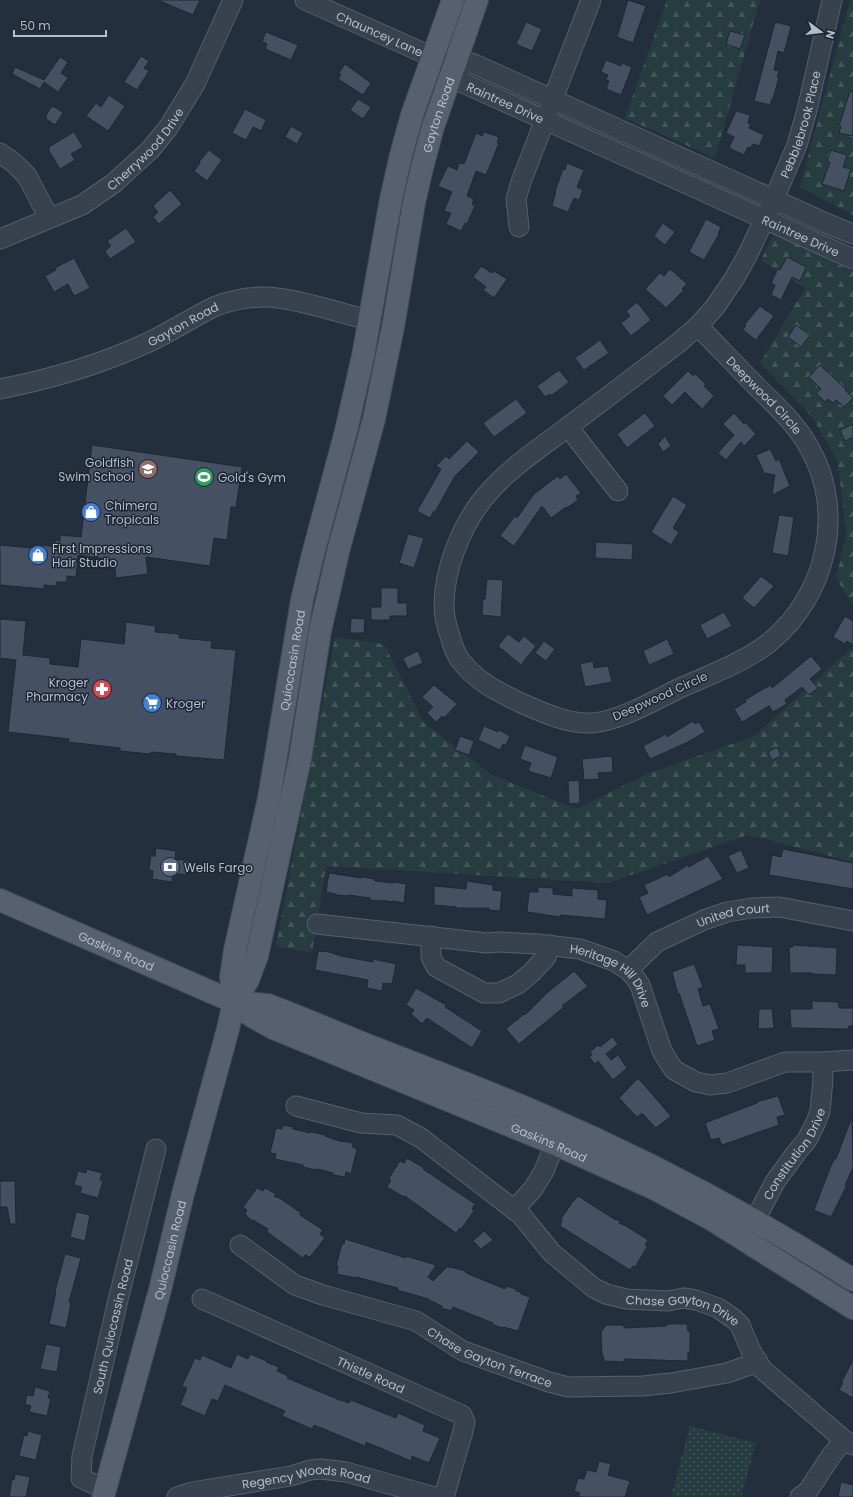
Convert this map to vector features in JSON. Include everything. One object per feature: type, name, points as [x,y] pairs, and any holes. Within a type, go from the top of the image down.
[{"type":"main road","name":"Gayton Road","points":[[370,321],[391,199],[401,155],[412,115],[453,0]]},
{"type":"main road","name":"Gayton Road","points":[[393,327],[414,203],[422,168],[433,127],[477,0]]},
{"type":"main road","name":"Quioccasin Road","points":[[104,1493],[160,1290],[183,1194],[223,1051],[234,1002],[231,977],[235,950],[269,798],[302,600],[346,431],[370,321]]},
{"type":"main road","name":"Quioccasin Road","points":[[234,1002],[248,980],[257,956],[300,759],[320,631],[338,552],[374,419],[393,327]]},
{"type":"main road","name":"Gaskins Road","points":[[0,900],[234,1002],[250,1016],[273,1028],[555,1144],[653,1188],[711,1218],[750,1230],[812,1254],[853,1280]]},
{"type":"main road","name":"Gaskins Road","points":[[234,1002],[268,1005],[474,1086],[540,1114],[674,1176],[750,1230],[853,1308]]},
{"type":"street","name":"Cherrywood Drive","points":[[0,239],[82,205],[108,188],[150,150],[168,128],[195,84],[233,0]]},
{"type":"street","name":"Chauncey Lane","points":[[305,0],[454,67]]},
{"type":"street","points":[[519,227],[516,199],[591,0]]},
{"type":"street","name":"Pebblebrook Place","points":[[774,199],[796,145],[807,110],[832,0]]},
{"type":"street","name":"Raintree Drive","points":[[853,234],[472,63],[454,67],[463,83],[853,259]]},
{"type":"street","points":[[0,153],[14,163],[27,176],[50,218]]},
{"type":"street","name":"Deepwood Circle","points":[[698,326],[794,423],[811,450],[824,484],[828,516],[826,550],[817,580],[804,603],[786,627],[768,643],[741,660],[629,712],[592,723],[572,722],[559,719],[494,690],[478,680],[460,660],[453,648],[445,622],[445,592],[447,578],[458,545],[470,520],[484,499],[510,471],[656,360],[698,326],[715,307],[734,279],[747,256],[774,199]]},
{"type":"street","name":"Gayton Road","points":[[0,390],[54,376],[104,360],[147,343],[216,306],[228,301],[245,298],[278,297],[393,327]]},
{"type":"street","points":[[568,426],[618,491]]},
{"type":"street","name":"United Court","points":[[628,970],[657,942],[698,923],[727,912],[752,908],[779,907],[853,921]]},
{"type":"street","name":"Heritage Hill Drive","points":[[317,924],[487,943],[498,942],[549,945],[580,949],[614,961],[633,975],[645,996],[662,1051],[674,1070],[696,1082],[710,1085],[727,1083],[786,1062],[853,1060]]},
{"type":"street","points":[[431,936],[431,957],[436,967],[484,993],[499,993],[518,984],[546,957],[549,945]]},
{"type":"street","name":"Constitution Drive","points":[[750,1230],[775,1182],[807,1140],[816,1122],[820,1111],[824,1080],[822,1062]]},
{"type":"street","name":"Chase Gayton Drive","points":[[296,1106],[361,1123],[397,1125],[421,1138],[514,1210],[552,1253],[594,1288],[606,1294],[626,1299],[668,1301],[683,1298],[696,1300],[718,1308],[734,1318],[740,1325],[762,1369],[849,1442]]},
{"type":"street","points":[[514,1210],[533,1189],[544,1171],[555,1144]]},
{"type":"street","name":"South Quiocassin Road","points":[[104,1493],[81,1478],[82,1456],[118,1300],[156,1149]]},
{"type":"street","name":"Chase Gayton Terrace","points":[[240,1245],[295,1284],[323,1295],[416,1321],[463,1351],[549,1382],[568,1387],[642,1386],[671,1383],[727,1374],[758,1362]]},
{"type":"street","name":"Thistle Road","points":[[202,1299],[462,1415],[465,1422],[444,1497]]},
{"type":"street","points":[[800,1497],[808,1491],[831,1456],[849,1442]]},
{"type":"street","name":"Regency Woods Road","points":[[177,1497],[192,1492],[290,1476],[310,1470],[321,1469],[346,1472],[378,1489],[435,1497]]},
{"type":"green space","points":[[667,0],[760,0],[715,158],[625,118]]},
{"type":"green space","points":[[850,0],[853,0],[853,215],[800,187]]},
{"type":"green space","points":[[774,233],[853,271],[853,605],[836,578],[846,534],[838,462],[812,417],[760,363],[805,288],[761,260]]},
{"type":"green space","points":[[335,637],[384,644],[424,723],[492,775],[576,809],[647,774],[754,736],[853,647],[853,862],[748,835],[608,883],[326,866],[312,953],[276,946]]},
{"type":"green space","points":[[690,1426],[756,1443],[741,1497],[671,1497]]},
{"type":"building","points":[[158,0],[200,0],[193,15]]},
{"type":"building","points":[[628,0],[646,6],[633,43],[617,37]]},
{"type":"building","points":[[526,22],[542,29],[532,51],[516,44]]},
{"type":"building","points":[[775,22],[791,26],[784,53],[778,51],[774,70],[779,71],[777,77],[779,77],[770,105],[754,101]]},
{"type":"building","points":[[730,31],[745,35],[740,49],[726,44]]},
{"type":"building","points":[[266,32],[298,45],[291,60],[265,49],[267,44],[262,41]]},
{"type":"building","points":[[141,56],[149,61],[144,68],[149,71],[137,90],[124,82]]},
{"type":"building","points":[[60,57],[68,62],[61,73],[68,78],[58,92],[44,82],[40,89],[12,74],[15,67],[44,80]]},
{"type":"building","points":[[606,60],[621,66],[622,63],[632,67],[621,95],[606,89],[609,81],[606,80],[608,75],[601,72]]},
{"type":"building","points":[[345,64],[371,83],[363,95],[338,79],[341,75],[339,73]]},
{"type":"building","points":[[850,91],[853,92],[853,136],[839,133],[841,126],[839,126]]},
{"type":"building","points":[[109,95],[125,106],[108,131],[86,116],[96,103],[101,107]]},
{"type":"building","points":[[358,99],[371,107],[363,119],[350,110]]},
{"type":"building","points":[[51,107],[55,107],[63,113],[55,125],[46,119]]},
{"type":"building","points":[[245,109],[266,120],[261,131],[253,127],[246,140],[232,133]]},
{"type":"building","points":[[736,111],[750,115],[748,123],[751,124],[749,128],[764,135],[759,146],[753,144],[750,148],[748,147],[744,155],[729,148],[734,137],[726,133]]},
{"type":"building","points":[[291,126],[303,133],[297,144],[285,137]]},
{"type":"building","points":[[74,132],[83,147],[71,154],[75,160],[60,169],[49,151],[49,147]]},
{"type":"building","points":[[484,132],[499,137],[497,143],[499,143],[486,175],[476,171],[467,196],[474,199],[472,204],[475,206],[467,224],[465,223],[461,231],[446,224],[451,213],[444,211],[452,192],[438,186],[448,166],[457,170],[459,163],[464,164],[476,133],[482,136]]},
{"type":"building","points":[[209,150],[222,160],[207,181],[194,171]]},
{"type":"building","points":[[831,150],[847,155],[843,167],[851,169],[844,191],[822,184],[830,162],[827,161]]},
{"type":"building","points":[[567,163],[584,170],[577,187],[583,190],[579,200],[574,198],[568,212],[552,206],[555,191],[563,169],[565,170]]},
{"type":"building","points":[[170,190],[182,204],[159,224],[153,217],[158,212],[153,206]]},
{"type":"building","points":[[706,219],[721,227],[719,234],[704,260],[689,252]]},
{"type":"building","points":[[663,223],[675,232],[665,245],[654,236]]},
{"type":"building","points":[[126,228],[136,242],[110,259],[105,251],[111,246],[107,241]]},
{"type":"building","points":[[787,257],[806,267],[800,281],[792,277],[781,300],[771,295],[775,285],[771,283],[778,269],[780,270]]},
{"type":"building","points":[[74,258],[90,288],[74,296],[68,284],[54,292],[45,276],[56,270],[55,268]]},
{"type":"building","points":[[481,266],[492,273],[494,271],[507,279],[494,298],[483,290],[486,287],[473,277]]},
{"type":"building","points":[[670,269],[687,284],[682,289],[684,290],[666,308],[645,289],[660,273],[664,276]]},
{"type":"building","points":[[637,302],[651,320],[631,336],[621,323],[630,316],[626,311]]},
{"type":"building","points":[[760,306],[774,316],[756,340],[743,330],[746,325],[745,324]]},
{"type":"building","points":[[796,325],[810,335],[801,347],[788,337]]},
{"type":"building","points":[[600,340],[609,353],[584,370],[575,358]]},
{"type":"building","points":[[820,365],[846,389],[845,390],[853,398],[844,407],[836,400],[833,403],[828,399],[825,402],[816,393],[821,389],[809,377]]},
{"type":"building","points":[[559,370],[569,382],[551,396],[550,394],[545,397],[537,386]]},
{"type":"building","points":[[688,371],[693,376],[695,374],[706,384],[704,386],[714,396],[702,409],[685,392],[672,405],[663,396]]},
{"type":"building","points":[[516,399],[527,413],[494,437],[483,423]]},
{"type":"building","points":[[645,413],[655,426],[627,448],[617,434]]},
{"type":"building","points":[[734,413],[756,434],[744,446],[741,442],[726,460],[718,453],[734,435],[723,424]]},
{"type":"building","points":[[853,424],[853,437],[845,441],[840,430]]},
{"type":"building","points":[[665,436],[671,446],[663,452],[658,444]]},
{"type":"building","points":[[467,441],[479,452],[455,476],[435,512],[434,511],[430,518],[417,511],[441,469],[436,466],[446,456],[449,459]]},
{"type":"building","points":[[92,445],[242,467],[236,507],[231,507],[227,540],[214,538],[210,566],[146,557],[148,574],[116,578],[114,560],[78,555],[76,577],[67,576],[67,582],[57,582],[56,586],[44,585],[44,589],[0,585],[0,545],[42,549],[43,545],[55,547],[55,540],[60,541],[60,535],[81,537]]},
{"type":"building","points":[[770,449],[776,461],[779,459],[790,486],[772,495],[775,475],[764,473],[756,455]]},
{"type":"building","points":[[566,474],[581,493],[576,496],[578,500],[551,518],[542,506],[514,546],[500,536],[515,516],[517,518],[534,494],[558,476],[560,479]]},
{"type":"building","points":[[673,496],[687,505],[673,528],[679,532],[671,545],[651,532]]},
{"type":"building","points":[[779,515],[794,517],[788,556],[772,553]]},
{"type":"building","points":[[408,534],[424,538],[414,568],[399,563]]},
{"type":"building","points":[[596,542],[633,544],[632,560],[595,558]]},
{"type":"building","points":[[761,576],[774,586],[754,608],[742,598]]},
{"type":"building","points":[[487,579],[503,580],[501,617],[482,615],[483,599],[485,599]]},
{"type":"building","points":[[381,588],[398,588],[398,603],[407,603],[407,616],[390,616],[390,620],[371,620],[371,607],[381,607]]},
{"type":"building","points":[[724,612],[732,626],[707,639],[700,625]]},
{"type":"building","points":[[845,616],[853,621],[853,645],[847,641],[845,644],[833,637]]},
{"type":"building","points":[[351,618],[365,619],[364,633],[350,633]]},
{"type":"building","name":"Kroger","points":[[0,619],[26,621],[23,655],[50,658],[50,664],[78,667],[81,639],[124,644],[126,622],[156,626],[155,632],[179,634],[179,638],[212,641],[211,648],[236,650],[224,760],[176,756],[176,754],[151,752],[150,754],[120,751],[120,748],[68,742],[69,739],[8,732],[16,660],[0,658]]},
{"type":"building","points":[[508,634],[519,642],[524,636],[536,646],[521,665],[498,646]]},
{"type":"building","points":[[667,639],[674,654],[649,665],[643,651]]},
{"type":"building","points":[[544,641],[555,649],[546,661],[535,653]]},
{"type":"building","points":[[418,651],[423,663],[408,669],[403,658]]},
{"type":"building","points":[[811,656],[822,669],[810,679],[818,688],[809,695],[802,687],[785,700],[787,704],[773,712],[769,706],[742,722],[734,709],[746,702],[745,700],[758,692],[771,685],[772,688]]},
{"type":"building","points":[[593,661],[594,668],[608,666],[612,682],[585,687],[580,664]]},
{"type":"building","points":[[434,685],[457,704],[444,718],[442,716],[436,722],[427,713],[433,707],[422,697]]},
{"type":"building","points":[[693,721],[695,724],[699,722],[705,732],[686,743],[650,759],[643,746],[666,734],[667,737]]},
{"type":"building","points":[[484,726],[498,732],[499,730],[510,736],[506,745],[503,744],[500,750],[478,740]]},
{"type":"building","points":[[460,736],[474,741],[469,755],[455,750]]},
{"type":"building","points":[[525,745],[558,757],[551,778],[528,771],[531,763],[520,759]]},
{"type":"building","points":[[777,747],[781,756],[772,760],[768,752]]},
{"type":"building","points":[[612,756],[613,772],[598,773],[599,779],[584,780],[582,759]]},
{"type":"building","points":[[579,780],[580,803],[569,804],[568,781]]},
{"type":"building","name":"Wells Fargo","points":[[156,848],[176,851],[175,859],[189,861],[188,863],[191,863],[189,873],[187,873],[187,875],[173,873],[172,882],[152,879],[153,871],[149,870],[151,856],[155,856]]},
{"type":"building","points":[[783,849],[853,863],[853,889],[769,875],[772,855],[781,857]]},
{"type":"building","points":[[741,850],[749,868],[737,873],[728,856]]},
{"type":"building","points":[[708,856],[723,879],[647,915],[639,897],[648,893],[644,885],[668,874],[669,877],[688,865],[689,867]]},
{"type":"building","points":[[329,873],[375,879],[375,881],[406,884],[404,903],[370,900],[370,898],[336,895],[326,892]]},
{"type":"building","points":[[467,881],[493,885],[493,890],[502,891],[500,911],[489,910],[489,908],[457,908],[434,905],[434,886],[466,889]]},
{"type":"building","points":[[538,887],[553,888],[553,894],[572,896],[572,888],[598,890],[598,899],[607,900],[605,919],[561,915],[560,917],[527,912],[529,892],[538,892]]},
{"type":"building","points":[[737,945],[773,947],[772,973],[745,973],[745,965],[736,965]]},
{"type":"building","points":[[793,945],[837,948],[836,975],[790,973],[789,947],[793,947]]},
{"type":"building","points":[[318,951],[373,962],[373,959],[396,964],[392,984],[383,983],[382,991],[367,988],[368,980],[315,970]]},
{"type":"building","points":[[694,964],[703,987],[698,989],[703,1006],[710,1004],[719,1029],[712,1031],[715,1040],[697,1046],[679,993],[678,994],[672,972]]},
{"type":"building","points":[[574,971],[588,986],[562,1006],[564,1007],[519,1044],[506,1029],[524,1014],[525,1015],[548,992]]},
{"type":"building","points":[[416,988],[446,1005],[445,1007],[482,1031],[472,1048],[427,1018],[422,1024],[411,1014],[414,1010],[406,1005]]},
{"type":"building","points":[[812,1001],[838,1002],[839,1008],[853,1008],[853,1026],[849,1026],[848,1029],[791,1028],[790,1009],[812,1009]]},
{"type":"building","points":[[759,1009],[772,1009],[774,1028],[758,1029]]},
{"type":"building","points":[[612,1037],[618,1044],[606,1054],[611,1060],[618,1055],[627,1068],[613,1080],[598,1061],[595,1064],[589,1057],[592,1055],[590,1052],[598,1045],[600,1047]]},
{"type":"building","points":[[638,1078],[671,1116],[656,1128],[642,1113],[637,1117],[619,1098]]},
{"type":"building","points":[[778,1096],[785,1115],[777,1117],[779,1125],[722,1145],[719,1138],[711,1140],[705,1123],[757,1103],[756,1102]]},
{"type":"building","points":[[852,1117],[853,1168],[845,1185],[847,1185],[831,1217],[814,1210]]},
{"type":"building","points":[[283,1125],[293,1127],[293,1129],[325,1135],[342,1142],[353,1143],[352,1147],[357,1149],[351,1174],[346,1172],[345,1177],[333,1175],[333,1173],[303,1167],[303,1165],[275,1159],[276,1154],[270,1153],[276,1128],[282,1129]]},
{"type":"building","points":[[407,1158],[424,1168],[423,1169],[475,1204],[472,1209],[474,1211],[461,1229],[460,1228],[456,1233],[405,1196],[404,1197],[387,1187],[391,1180],[389,1178],[400,1161],[404,1163]]},
{"type":"building","points":[[87,1169],[102,1173],[100,1180],[103,1181],[98,1198],[80,1193],[82,1187],[74,1185],[78,1171],[86,1173]]},
{"type":"building","points":[[0,1181],[15,1181],[16,1224],[10,1224],[7,1207],[0,1207]]},
{"type":"building","points":[[257,1188],[263,1191],[265,1188],[276,1194],[274,1196],[281,1199],[301,1213],[300,1215],[323,1230],[320,1234],[325,1238],[310,1257],[305,1255],[303,1258],[267,1232],[268,1229],[253,1220],[252,1221],[245,1214],[247,1210],[243,1207]]},
{"type":"building","points":[[578,1196],[648,1240],[645,1245],[647,1247],[635,1267],[633,1266],[630,1270],[560,1226],[561,1219]]},
{"type":"building","points":[[76,1212],[90,1215],[85,1241],[70,1237]]},
{"type":"building","points":[[484,1231],[493,1240],[481,1249],[473,1241]]},
{"type":"building","points":[[345,1239],[406,1258],[406,1256],[436,1265],[428,1277],[433,1281],[447,1267],[450,1267],[466,1271],[466,1273],[505,1289],[506,1286],[516,1289],[516,1291],[521,1292],[521,1294],[530,1297],[518,1331],[493,1325],[493,1323],[453,1307],[451,1311],[442,1308],[442,1306],[429,1299],[397,1290],[398,1288],[356,1277],[337,1274],[338,1266],[336,1266],[342,1244],[344,1244]]},
{"type":"building","points":[[65,1254],[81,1258],[69,1302],[71,1302],[66,1328],[49,1324],[55,1291]]},
{"type":"building","points":[[666,1324],[687,1324],[688,1331],[690,1331],[690,1352],[688,1352],[688,1361],[624,1359],[624,1362],[604,1361],[602,1355],[601,1332],[606,1325],[624,1325],[624,1328],[667,1326]]},
{"type":"building","points":[[46,1344],[61,1347],[57,1372],[40,1369]]},
{"type":"building","points":[[237,1354],[248,1359],[250,1354],[267,1361],[266,1362],[279,1367],[277,1371],[288,1376],[287,1378],[337,1399],[349,1403],[351,1400],[396,1418],[398,1413],[425,1425],[423,1431],[440,1438],[429,1463],[412,1456],[411,1461],[366,1442],[365,1446],[314,1425],[312,1429],[282,1416],[285,1411],[225,1385],[218,1401],[212,1399],[205,1416],[180,1405],[187,1388],[182,1386],[195,1358],[200,1360],[202,1355],[231,1368]]},
{"type":"building","points":[[853,1360],[853,1398],[839,1390]]},
{"type":"building","points":[[35,1387],[50,1391],[48,1398],[51,1398],[47,1416],[29,1412],[31,1406],[25,1404],[27,1395],[33,1396]]},
{"type":"building","points":[[28,1431],[42,1435],[36,1460],[19,1456],[24,1435],[27,1436]]},
{"type":"building","points":[[599,1461],[611,1464],[608,1475],[630,1481],[625,1497],[578,1497],[580,1493],[574,1491],[578,1478],[584,1479],[587,1470],[596,1472]]},
{"type":"building","points":[[15,1474],[30,1477],[26,1497],[9,1497],[12,1479],[14,1480]]},
{"type":"building","points":[[841,1482],[853,1485],[853,1497],[838,1497]]},
{"type":"place","name":"Goldfish Swim School","points":[[148,469]]},
{"type":"place","name":"Gold's Gym","points":[[204,477]]},
{"type":"place","name":"Chimera Tropicals","points":[[91,512]]},
{"type":"place","name":"First Impressions Hair Studio","points":[[38,555]]},
{"type":"place","name":"Kroger Pharmacy","points":[[102,689]]},
{"type":"place","name":"Kroger","points":[[152,703]]},
{"type":"place","name":"Wells Fargo","points":[[170,867]]}]
